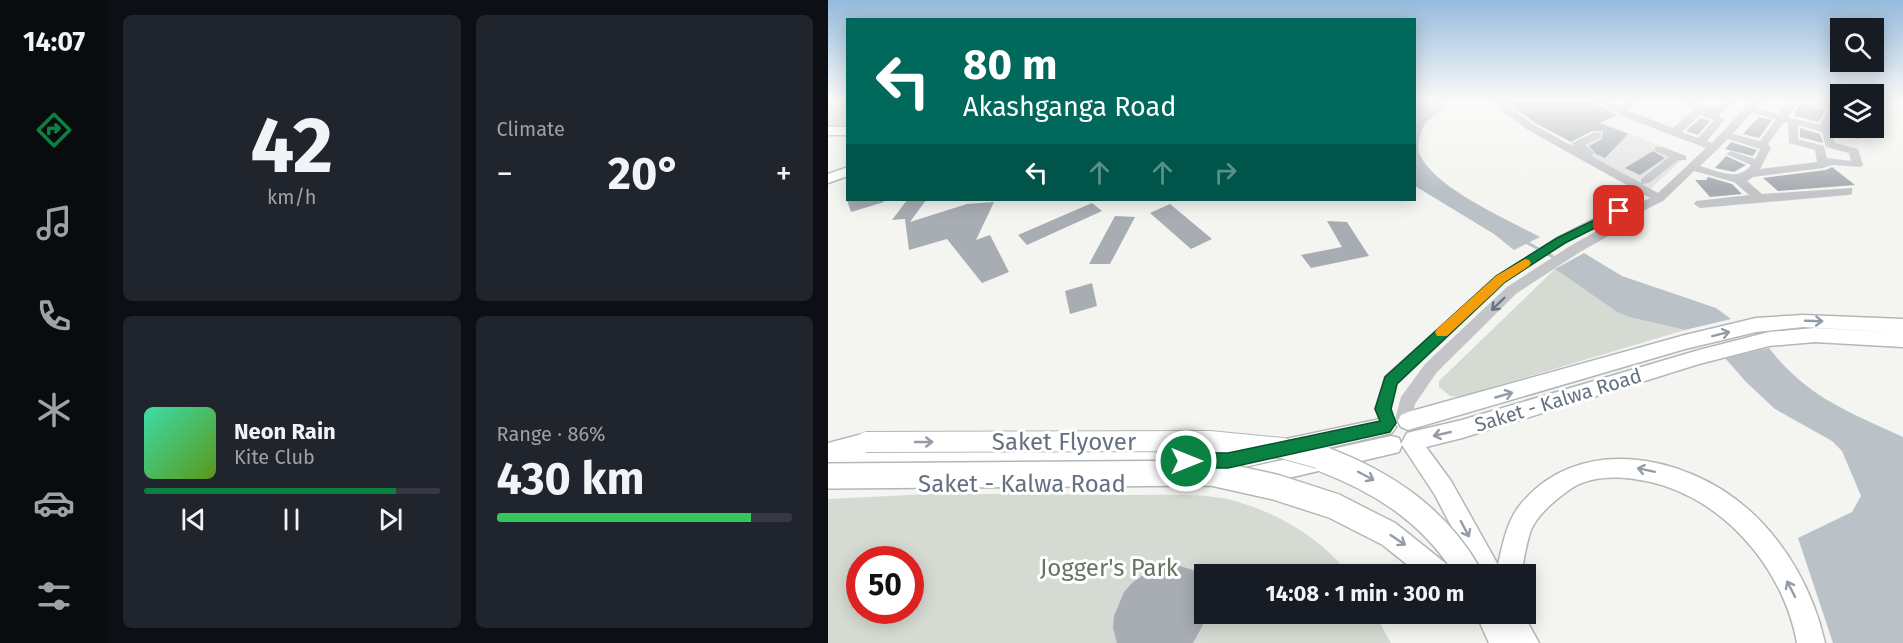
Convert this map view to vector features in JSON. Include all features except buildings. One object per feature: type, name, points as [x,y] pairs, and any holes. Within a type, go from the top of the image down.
[{"type":"main road","points":[[828,131],[846,131]]},
{"type":"main road","points":[[828,172],[846,166]]},
{"type":"main road","points":[[828,179],[846,172]]},
{"type":"main road","points":[[1692,350],[1756,325],[1803,321],[1903,326]]},
{"type":"main road","points":[[1692,350],[1815,335],[1903,340]]},
{"type":"main road","name":"Saket - Kalwa Road","points":[[828,461],[1228,461],[1400,431],[1462,429],[1692,350]]},
{"type":"main road","points":[[1400,431],[1443,488],[1484,564]]},
{"type":"main road","name":"Saket - Kalwa Road","points":[[828,486],[1227,483],[1400,431]]},
{"type":"main road","name":"Saket Flyover","points":[[828,453],[866,442],[1233,442],[1302,451],[1335,461],[1362,474],[1414,506],[1464,564]]},
{"type":"main road","points":[[1512,564],[1524,520],[1546,491],[1575,474],[1609,466],[1645,469],[1686,483],[1727,507],[1761,540],[1794,593],[1809,625],[1811,643]]},
{"type":"main road","name":"Saket Flyover","points":[[828,476],[1212,472],[1266,483],[1317,498],[1343,509],[1398,539],[1428,564]]},
{"type":"main road","points":[[1501,624],[1525,643]]},
{"type":"street","points":[[1536,130],[1662,195]]},
{"type":"street","points":[[1702,140],[1711,130]]},
{"type":"street","points":[[1400,431],[1383,409],[1390,381],[1500,279],[1561,240],[1619,211],[1639,208],[1662,195],[1730,130]]},
{"type":"street","points":[[1762,145],[1778,130]]},
{"type":"street","points":[[1790,130],[1793,141],[1820,148],[1823,165]]},
{"type":"street","points":[[1750,174],[1823,165],[1830,161],[1857,165],[1854,151],[1830,145],[1825,130],[1830,131]]},
{"type":"street","points":[[1677,131],[1702,140],[1713,147]]},
{"type":"street","points":[[1597,135],[1577,147],[1645,181],[1662,195]]},
{"type":"street","points":[[1659,149],[1694,166],[1744,178],[1750,174],[1766,148],[1726,135]]},
{"type":"street","points":[[1731,154],[1757,163]]},
{"type":"street","points":[[1645,181],[1676,156]]},
{"type":"street","points":[[1736,177],[1759,198]]},
{"type":"street","points":[[1700,204],[1848,191]]},
{"type":"street","points":[[1400,431],[1407,402],[1431,368],[1512,290],[1543,268],[1631,218],[1639,208]]},
{"type":"shaded area","points":[[1416,130],[1422,130],[1419,144],[1420,155],[1428,168],[1441,180],[1474,202],[1540,237],[1514,250],[1494,234],[1416,187]]},
{"type":"shaded area","points":[[1597,130],[1622,130],[1685,157],[1650,189],[1568,145]]},
{"type":"shaded area","points":[[1584,253],[1622,276],[1716,308],[1731,319],[1685,330],[1617,312],[1555,269]]},
{"type":"shaded area","points":[[1769,348],[1798,379],[1830,402],[1903,437],[1903,643],[1833,643],[1798,538],[1852,512],[1861,496],[1842,451],[1832,441],[1775,409],[1746,382],[1725,358]]},
{"type":"green space","points":[[1555,269],[1617,312],[1685,330],[1460,397],[1450,396],[1439,387],[1439,381]]},
{"type":"green space","name":"Jogger's Park","points":[[929,494],[1177,495],[1227,499],[1245,504],[1294,526],[1324,548],[1340,564],[1194,564],[1194,624],[1381,624],[1391,643],[828,643],[828,499]]},
{"type":"waterway","points":[[1524,241],[1557,259]]},
{"type":"slow traffic","points":[[1442,332],[1500,279],[1525,263]]},
{"type":"route","points":[[1186,461],[1228,461],[1385,427],[1388,423],[1383,409],[1390,381],[1413,359],[1500,279],[1561,240],[1619,211]]}]
